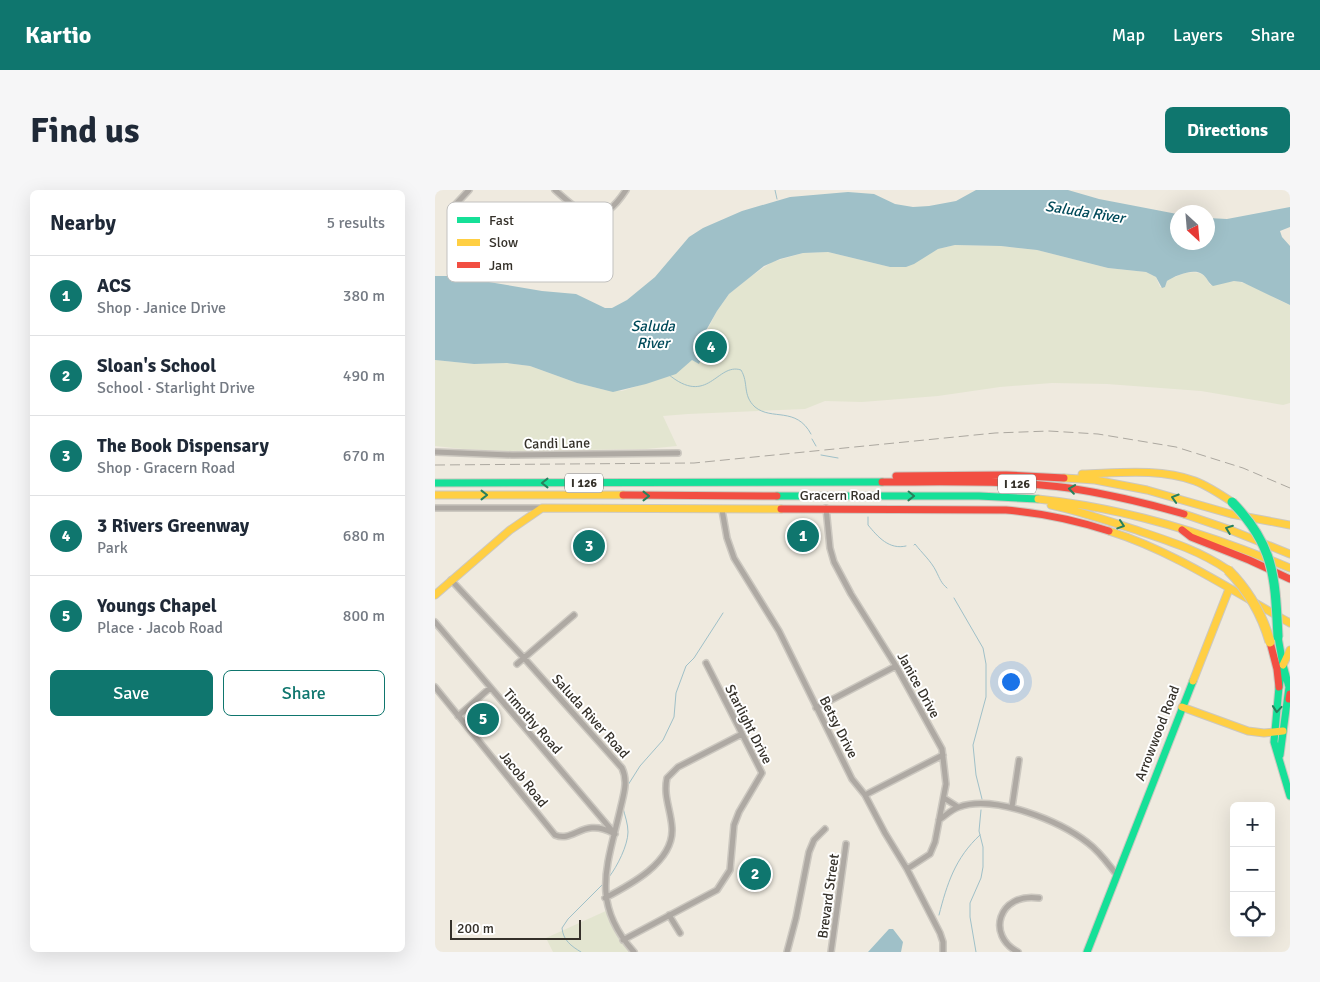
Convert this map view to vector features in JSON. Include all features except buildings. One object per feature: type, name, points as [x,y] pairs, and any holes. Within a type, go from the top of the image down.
[{"type":"main road","points":[[733,483],[823,478],[1139,473],[1171,474],[1202,483],[1232,502],[1243,513],[1257,531],[1270,560],[1275,590],[1274,640],[1279,687],[1280,758],[1290,796]]},
{"type":"main road","points":[[1006,475],[1080,479],[1123,484],[1231,514],[1290,525]]},
{"type":"main road","name":"I 126","points":[[435,483],[962,482],[1035,485],[1074,489],[1144,502],[1210,522],[1290,554]]},
{"type":"main road","name":"I 126","points":[[435,495],[1006,496],[1045,499],[1119,510],[1143,516],[1224,541],[1290,568]]},
{"type":"main road","points":[[1006,496],[1075,510],[1169,541],[1201,552],[1228,570],[1243,586],[1262,616],[1274,640],[1288,680],[1289,697],[1279,731]]},
{"type":"main road","points":[[435,595],[511,530],[542,508]]},
{"type":"main road","name":"Gracern Road","points":[[542,508],[1006,510],[1060,517],[1132,538],[1170,556],[1229,589]]},
{"type":"main road","points":[[1178,527],[1191,537],[1290,579]]},
{"type":"main road","points":[[1229,589],[1290,624]]},
{"type":"main road","name":"Arrowwood Road","points":[[1087,952],[1229,589]]},
{"type":"main road","points":[[1279,687],[1283,665],[1290,650]]},
{"type":"main road","points":[[1182,707],[1239,729],[1256,733],[1279,731]]},
{"type":"street","points":[[458,202],[469,190]]},
{"type":"street","points":[[555,190],[569,202]]},
{"type":"street","points":[[613,206],[625,190]]},
{"type":"street","name":"Candi Lane","points":[[435,452],[512,455],[679,453]]},
{"type":"street","name":"Gracern Road","points":[[435,508],[542,508]]},
{"type":"street","name":"Janice Drive","points":[[826,508],[830,548],[835,562],[851,594],[896,666],[942,749],[946,784],[945,798],[935,842],[930,854],[907,869]]},
{"type":"street","name":"Betsy Drive","points":[[722,510],[727,538],[734,558],[779,631],[852,779],[865,795],[907,869],[940,933],[943,942],[943,952]]},
{"type":"street","name":"Saluda River Road","points":[[451,580],[524,658],[622,768],[626,781],[606,872],[605,898],[613,921],[623,940],[634,952]]},
{"type":"street","points":[[517,664],[574,615]]},
{"type":"street","name":"Timothy Road","points":[[435,622],[615,834]]},
{"type":"street","name":"Starlight Drive","points":[[623,940],[717,890],[731,870],[734,825],[743,803],[762,773],[706,663]]},
{"type":"street","points":[[816,708],[896,666]]},
{"type":"street","name":"Jacob Road","points":[[435,688],[555,835],[561,838],[567,837],[580,830],[595,827],[606,829],[615,834]]},
{"type":"street","points":[[458,716],[490,688]]},
{"type":"street","points":[[605,898],[632,884],[646,874],[658,862],[666,849],[672,830],[670,812],[665,797],[667,778],[678,767],[742,734]]},
{"type":"street","points":[[865,795],[943,755]]},
{"type":"street","points":[[1012,808],[1019,760]]},
{"type":"street","points":[[945,798],[958,807]]},
{"type":"street","points":[[939,820],[958,807],[987,803],[1012,808],[1073,833],[1099,853],[1117,875]]},
{"type":"street","points":[[787,952],[809,852],[814,840],[825,829]]},
{"type":"street","name":"Brevard Street","points":[[831,952],[847,844]]},
{"type":"street","points":[[1018,952],[1009,946],[1001,933],[1001,917],[1008,904],[1015,900],[1039,898]]},
{"type":"street","points":[[669,915],[680,933]]},
{"type":"green space","points":[[955,245],[1001,246],[1037,250],[1108,268],[1146,272],[1156,277],[1160,287],[1165,287],[1167,281],[1175,277],[1195,272],[1204,276],[1210,285],[1234,281],[1254,287],[1290,305],[1290,403],[1283,405],[1201,391],[1107,384],[1052,383],[1000,387],[938,396],[862,402],[825,401],[805,409],[663,416],[677,446],[646,449],[506,451],[435,446],[435,360],[474,364],[507,363],[530,366],[577,383],[605,390],[622,391],[672,375],[700,344],[717,311],[729,294],[772,262],[803,253],[828,252],[890,267],[905,267],[938,249]]},
{"type":"green space","points":[[608,910],[634,952],[553,952],[546,938]]},
{"type":"water","name":"Saluda River","points":[[976,190],[1068,190],[1099,199],[1170,213],[1170,250],[1215,250],[1215,218],[1227,219],[1290,207],[1290,227],[1280,231],[1282,237],[1290,246],[1290,305],[1242,282],[1234,281],[1213,286],[1204,275],[1198,272],[1184,273],[1175,277],[1167,281],[1165,287],[1162,288],[1156,277],[1146,272],[1108,268],[1037,250],[1001,246],[955,245],[938,249],[906,267],[890,267],[828,252],[803,253],[780,259],[764,266],[729,294],[695,350],[702,357],[699,364],[692,360],[676,374],[646,384],[613,392],[577,383],[530,366],[507,363],[474,364],[435,360],[435,276],[447,276],[447,282],[489,282],[542,291],[576,294],[605,308],[612,308],[627,300],[655,277],[689,237],[703,228],[742,211],[790,197],[848,192],[874,194],[895,204],[913,207],[956,201]]},
{"type":"water","points":[[889,929],[893,929],[903,942],[901,952],[868,952]]},
{"type":"waterway","points":[[775,190],[777,199]]},
{"type":"waterway","points":[[668,374],[682,383],[693,387],[711,382],[733,369],[741,370],[748,398],[755,407],[762,411],[798,420],[805,425],[811,434]]},
{"type":"waterway","points":[[812,439],[816,446]]},
{"type":"waterway","points":[[821,455],[838,458]]},
{"type":"waterway","points":[[868,517],[868,525],[884,542],[894,546],[906,546]]},
{"type":"waterway","points":[[914,545],[929,560],[942,583],[947,588]]},
{"type":"waterway","points":[[954,598],[983,648],[986,664],[986,697],[973,745],[976,775],[982,799]]},
{"type":"waterway","points":[[628,785],[640,766],[663,740],[674,717],[676,693],[686,666],[694,658],[723,613]]},
{"type":"waterway","points":[[609,877],[622,856],[628,837],[623,808]]},
{"type":"waterway","points":[[976,952],[970,917],[970,903],[981,878],[983,867],[983,847],[979,831],[981,810]]},
{"type":"waterway","points":[[939,915],[945,893],[958,862],[980,835]]},
{"type":"waterway","points":[[581,952],[568,942],[562,928],[568,919],[602,885]]},
{"type":"railway","points":[[435,465],[694,463],[995,433],[1049,431],[1098,434],[1176,447],[1243,468],[1290,488]]},
{"type":"traffic: fast","points":[[435,483],[882,482]]},
{"type":"traffic: fast","points":[[777,496],[979,496],[1038,499]]},
{"type":"traffic: fast","points":[[1232,502],[1257,533],[1265,548],[1276,597],[1278,637]]},
{"type":"traffic: fast","points":[[1278,637],[1283,665]]},
{"type":"traffic: fast","points":[[1283,665],[1274,742],[1290,796]]},
{"type":"traffic: fast","points":[[1280,755],[1289,687],[1283,665]]},
{"type":"traffic: fast","points":[[1087,952],[1193,681]]},
{"type":"traffic: slow","points":[[1082,474],[1139,472],[1167,474],[1200,483],[1232,502]]},
{"type":"traffic: slow","points":[[1064,478],[1095,480],[1147,490],[1231,514],[1290,525]]},
{"type":"traffic: slow","points":[[435,495],[623,495]]},
{"type":"traffic: slow","points":[[1038,499],[1103,509],[1166,524],[1228,544],[1290,568]]},
{"type":"traffic: slow","points":[[1051,505],[1092,516],[1170,542],[1194,551],[1228,570]]},
{"type":"traffic: slow","points":[[435,595],[510,530],[542,508],[781,509]]},
{"type":"traffic: slow","points":[[1184,514],[1228,529],[1290,554]]},
{"type":"traffic: slow","points":[[1109,531],[1133,539],[1179,560],[1290,623]]},
{"type":"traffic: slow","points":[[1228,570],[1254,603],[1270,642]]},
{"type":"traffic: slow","points":[[1193,681],[1229,589]]},
{"type":"traffic: slow","points":[[1283,665],[1290,650]]},
{"type":"traffic: slow","points":[[1182,707],[1248,731],[1264,733],[1283,731]]},
{"type":"traffic: jam","points":[[896,476],[1006,475],[1064,478]]},
{"type":"traffic: jam","points":[[882,482],[975,482],[1046,485],[1113,496],[1184,514]]},
{"type":"traffic: jam","points":[[623,495],[777,496]]},
{"type":"traffic: jam","points":[[781,509],[1006,510],[1058,518],[1109,531]]},
{"type":"traffic: jam","points":[[1182,530],[1191,537],[1290,579]]},
{"type":"traffic: jam","points":[[1270,642],[1277,669],[1279,687]]},
{"type":"traffic: jam","points":[[1289,699],[1290,694]]},
{"type":"place","name":"3 Rivers Greenway","points":[[711,347]]},
{"type":"place","name":"ACS","points":[[803,536]]},
{"type":"place","name":"The Book Dispensary","points":[[589,546]]},
{"type":"place","name":"Youngs Chapel","points":[[483,719]]},
{"type":"place","name":"Sloan's School","points":[[755,874]]}]
